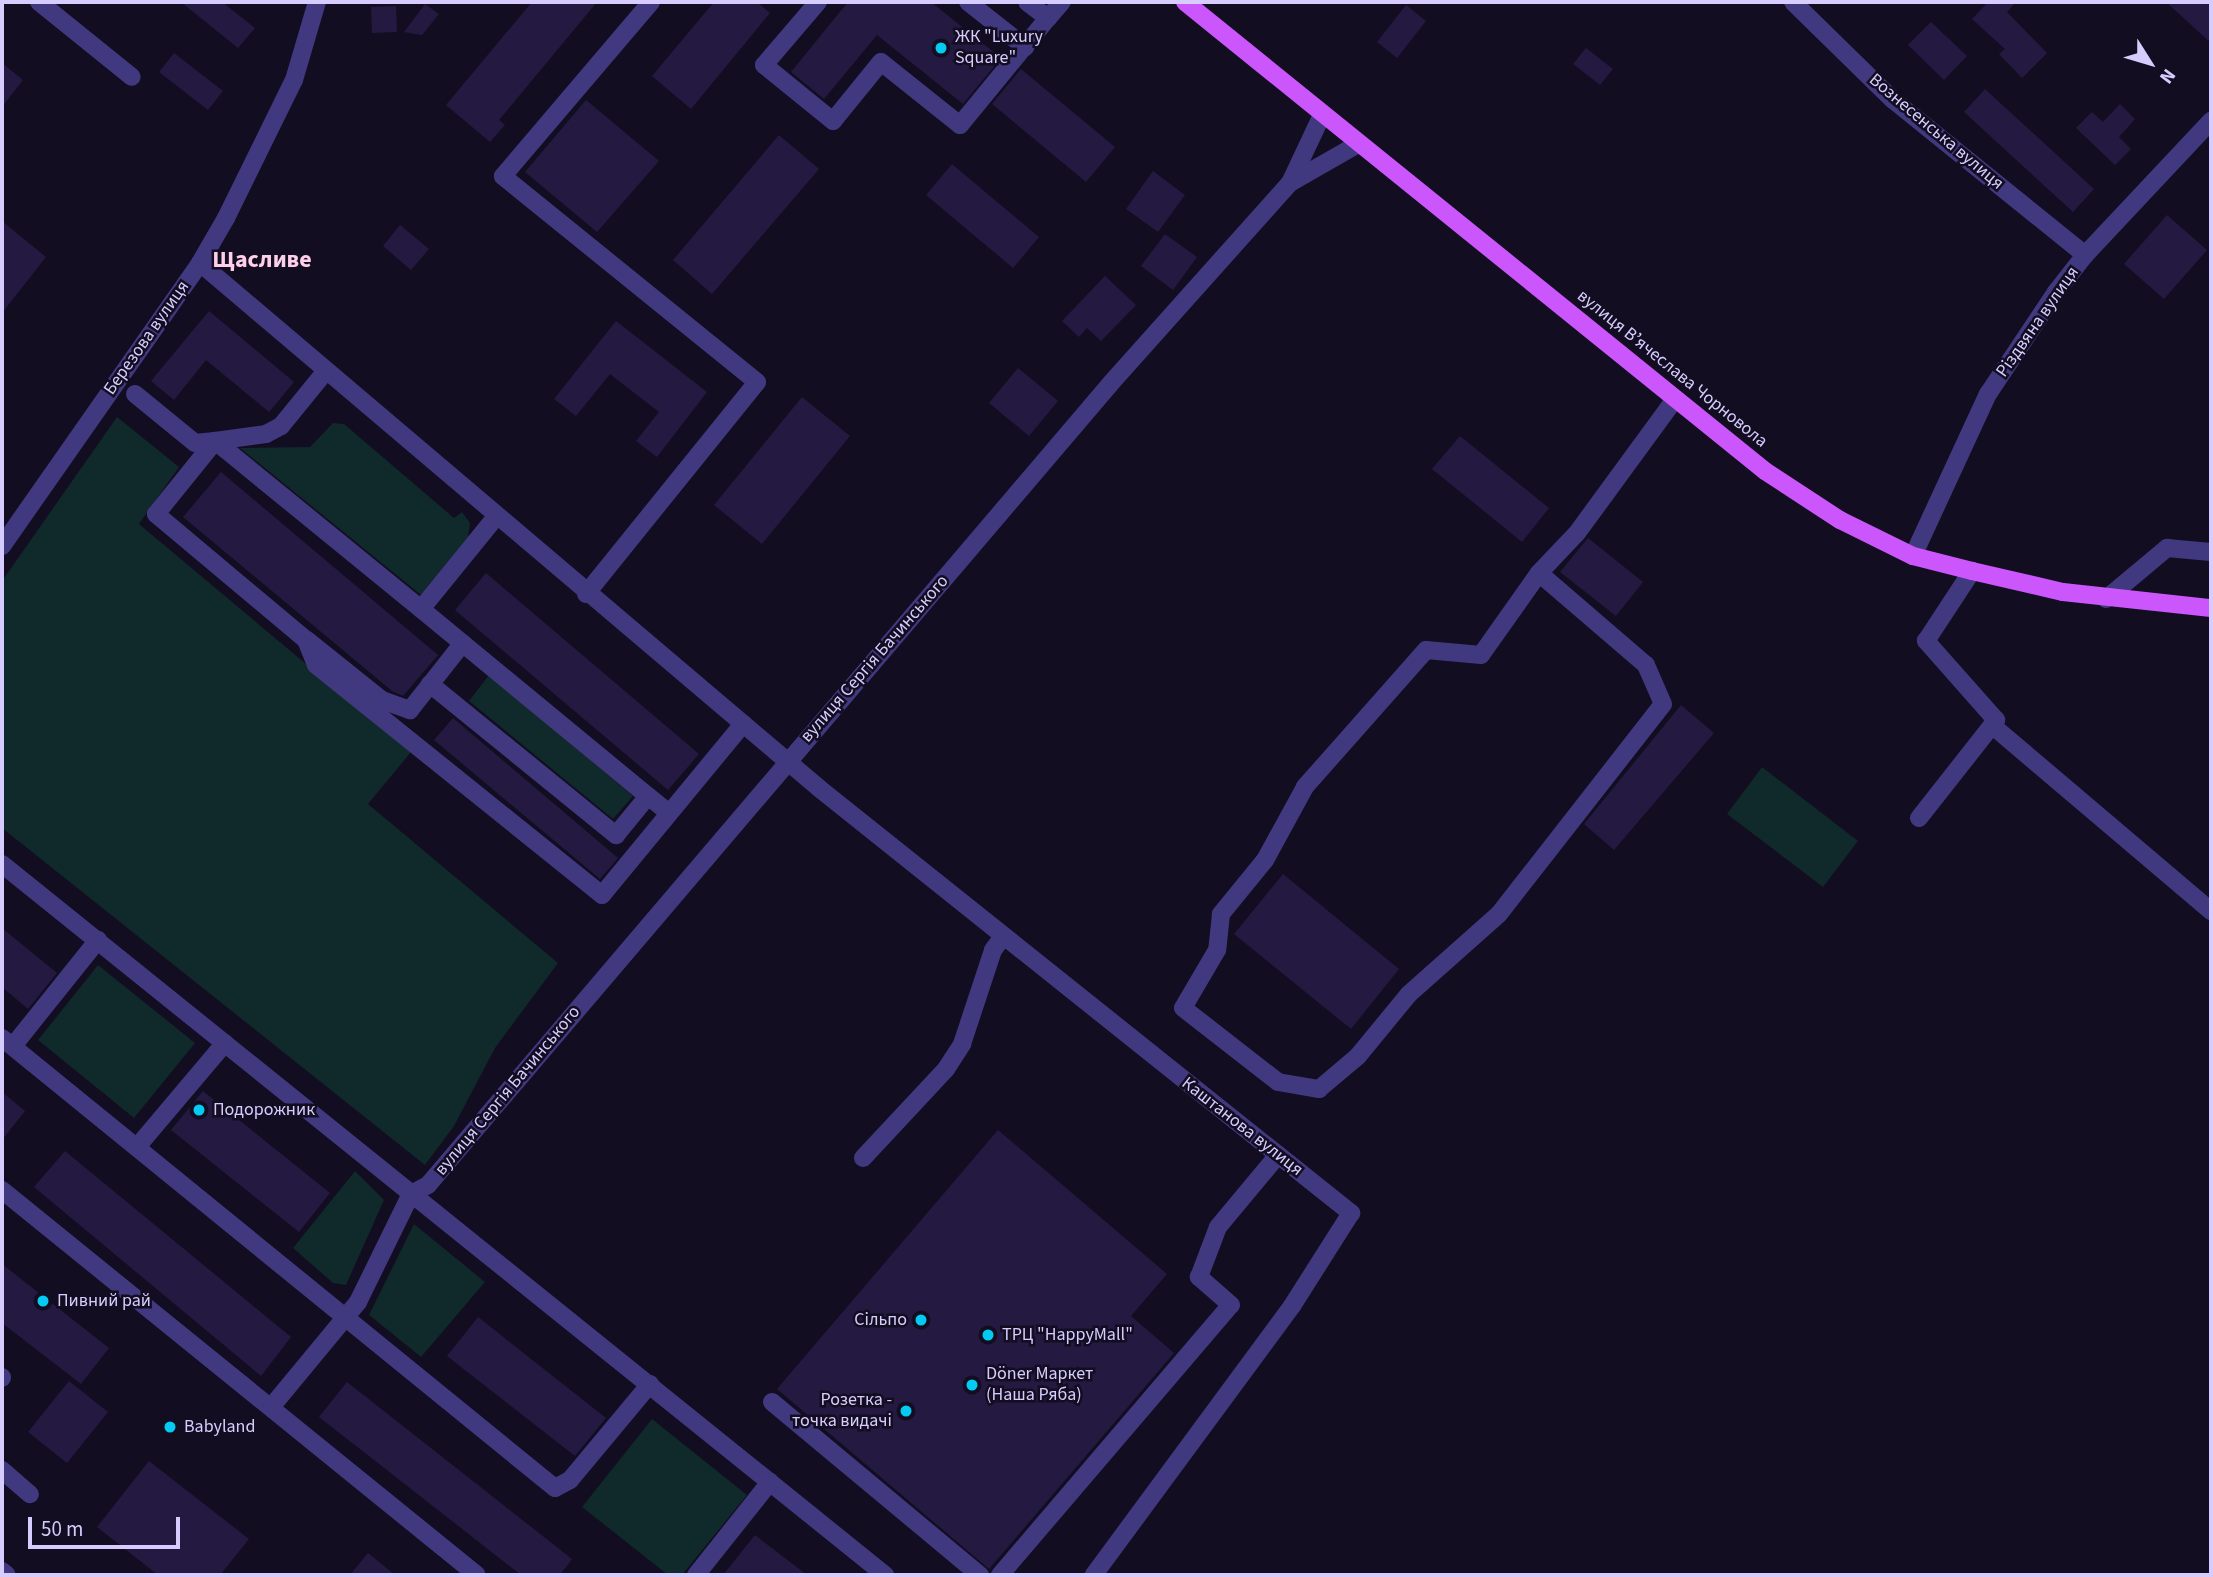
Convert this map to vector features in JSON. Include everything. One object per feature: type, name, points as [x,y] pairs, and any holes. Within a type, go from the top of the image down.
[{"type":"main road","name":"вулиця Вʼячеслава Чорновола","points":[[1185,2],[1765,471],[1840,520],[1913,555],[1972,571],[2106,599],[2211,608]]},
{"type":"street","points":[[39,2],[132,77]]},
{"type":"street","name":"Березова вулиця","points":[[2,546],[200,263],[253,169],[294,80],[317,2]]},
{"type":"street","points":[[586,594],[757,382],[503,176],[651,2]]},
{"type":"street","points":[[818,2],[764,65],[833,121],[881,62],[960,125],[1062,2]]},
{"type":"street","points":[[968,2],[1025,47]]},
{"type":"street","points":[[1027,2],[1048,18]]},
{"type":"street","name":"Вознесенська вулиця","points":[[1793,2],[1892,99],[2085,255]]},
{"type":"street","points":[[1290,183],[1322,115]]},
{"type":"street","name":"Різдвяна вулиця","points":[[1913,555],[1989,394],[2085,255],[2211,121]]},
{"type":"street","name":"вулиця Сергія Бачинського","points":[[411,1194],[428,1185],[787,761],[1290,183],[1358,144]]},
{"type":"street","name":"Каштанова вулиця","points":[[200,263],[495,518],[1002,939],[1352,1213],[1292,1306],[1094,1575]]},
{"type":"street","points":[[135,394],[195,443],[215,441],[266,434],[281,426],[326,372]]},
{"type":"street","points":[[1539,573],[1646,664],[1663,704],[1499,914],[1409,993],[1358,1056],[1319,1089],[1278,1082],[1183,1008],[1217,950],[1221,914],[1265,860],[1305,787],[1426,650],[1481,655],[1539,573],[1577,533],[1675,399]]},
{"type":"street","points":[[215,441],[669,813]]},
{"type":"street","points":[[215,441],[156,514],[306,640],[382,700],[410,710],[463,643]]},
{"type":"street","points":[[421,609],[495,518]]},
{"type":"street","points":[[2106,599],[2167,548],[2211,552]]},
{"type":"street","points":[[1919,818],[1994,727],[1994,715],[1926,641],[1972,571]]},
{"type":"street","points":[[306,640],[316,665],[602,895],[743,724]]},
{"type":"street","points":[[430,684],[615,835],[648,796]]},
{"type":"street","points":[[1994,727],[2211,911]]},
{"type":"street","points":[[2,864],[885,1575]]},
{"type":"street","points":[[863,1158],[946,1069],[961,1044],[993,950],[1002,939]]},
{"type":"street","points":[[98,940],[7,1042],[344,1319],[555,1488],[570,1480],[650,1384]]},
{"type":"street","points":[[137,1147],[225,1043]]},
{"type":"street","points":[[1000,1575],[1231,1306],[1199,1277],[1218,1227],[1278,1155]]},
{"type":"street","points":[[2,1190],[272,1406],[477,1575]]},
{"type":"street","points":[[272,1406],[358,1302],[411,1194]]},
{"type":"street","points":[[772,1402],[980,1575]]},
{"type":"street","points":[[2,1470],[30,1494]]},
{"type":"street","points":[[696,1575],[770,1482]]},
{"type":"street","points":[[2,1571],[7,1575]]},
{"type":"green space","points":[[117,417],[179,467],[139,524],[411,752],[368,804],[558,963],[495,1048],[454,1126],[425,1165],[2,828],[2,581]]},
{"type":"green space","points":[[333,423],[344,424],[454,518],[462,512],[470,523],[468,537],[421,595],[240,448],[310,447]]},
{"type":"green space","points":[[489,675],[633,796],[613,819],[469,701]]},
{"type":"green space","points":[[1762,767],[1858,841],[1823,887],[1727,814]]},
{"type":"green space","points":[[98,965],[195,1043],[134,1118],[38,1040]]},
{"type":"green space","points":[[355,1171],[384,1200],[346,1285],[333,1283],[293,1248]]},
{"type":"green space","points":[[414,1224],[485,1282],[421,1357],[369,1315]]},
{"type":"green space","points":[[652,1419],[747,1495],[682,1575],[668,1575],[582,1507]]},
{"type":"building","points":[[181,2],[222,2],[255,28],[238,48]]},
{"type":"building","points":[[532,2],[597,2],[499,120],[505,125],[490,142],[446,105]]},
{"type":"building","points":[[714,2],[757,2],[770,13],[691,109],[652,76]]},
{"type":"building","name":"ЖК \"Luxury Square\"","points":[[848,2],[931,2],[1001,58],[963,104],[877,35],[824,99],[791,72]]},
{"type":"building","points":[[1988,2],[2016,2],[2007,12],[2047,53],[2022,78],[1999,54],[2005,49],[1972,19]]},
{"type":"building","points":[[2166,2],[2211,2],[2211,43]]},
{"type":"building","points":[[425,4],[439,14],[422,35],[404,32]]},
{"type":"building","points":[[1406,5],[1426,21],[1397,58],[1377,42]]},
{"type":"building","points":[[396,6],[397,32],[372,33],[371,7]]},
{"type":"building","points":[[1931,22],[1967,56],[1944,80],[1908,45]]},
{"type":"building","points":[[1586,48],[1613,69],[1600,85],[1573,64]]},
{"type":"building","points":[[174,53],[223,91],[208,110],[159,72]]},
{"type":"building","points":[[2,63],[23,80],[2,107]]},
{"type":"building","points":[[1021,69],[1115,147],[1086,182],[992,104]]},
{"type":"building","points":[[1985,89],[2094,189],[2073,212],[1964,112]]},
{"type":"building","points":[[586,100],[659,161],[597,232],[525,172]]},
{"type":"building","points":[[2120,104],[2135,119],[2119,137],[2131,149],[2115,165],[2076,128],[2092,112],[2103,122]]},
{"type":"building","points":[[779,135],[819,169],[712,294],[673,260]]},
{"type":"building","points":[[952,164],[1039,237],[1013,268],[926,195]]},
{"type":"building","points":[[1153,171],[1185,195],[1158,232],[1126,209]]},
{"type":"building","points":[[2167,215],[2207,250],[2164,299],[2124,264]]},
{"type":"building","points":[[2,221],[46,257],[2,313]]},
{"type":"building","points":[[400,225],[429,249],[411,270],[383,246]]},
{"type":"building","points":[[1165,234],[1197,257],[1173,290],[1141,266]]},
{"type":"building","points":[[1105,276],[1136,305],[1101,341],[1087,328],[1079,337],[1062,321]]},
{"type":"building","points":[[209,311],[294,382],[269,412],[206,360],[174,400],[151,381]]},
{"type":"building","points":[[616,321],[707,392],[657,457],[636,441],[659,412],[610,374],[576,416],[554,399]]},
{"type":"building","points":[[1018,368],[1058,401],[1029,436],[989,403]]},
{"type":"building","points":[[802,397],[850,436],[762,544],[714,505]]},
{"type":"building","points":[[1460,436],[1549,508],[1522,542],[1432,469]]},
{"type":"building","points":[[221,472],[438,655],[403,696],[392,691],[183,517]]},
{"type":"building","points":[[1588,538],[1643,582],[1616,616],[1560,572]]},
{"type":"building","points":[[486,573],[699,754],[668,790],[455,610]]},
{"type":"building","points":[[1681,705],[1714,733],[1614,850],[1584,824]]},
{"type":"building","points":[[453,718],[618,858],[600,879],[434,740]]},
{"type":"building","points":[[1283,874],[1399,969],[1351,1029],[1234,934]]},
{"type":"building","points":[[2,928],[57,973],[28,1009],[2,987]]},
{"type":"building","points":[[203,1091],[330,1193],[299,1232],[171,1130]]},
{"type":"building","points":[[2,1092],[25,1111],[2,1140]]},
{"type":"building","name":"ТРЦ \"HappyMall\"","points":[[998,1130],[1167,1274],[1131,1316],[1174,1353],[989,1569],[777,1389]]},
{"type":"building","points":[[65,1151],[291,1337],[261,1376],[34,1187]]},
{"type":"building","points":[[2,1264],[109,1348],[81,1384],[2,1323]]},
{"type":"building","points":[[478,1317],[606,1418],[575,1456],[447,1356]]},
{"type":"building","points":[[69,1381],[108,1412],[67,1463],[28,1432]]},
{"type":"building","points":[[347,1382],[572,1559],[560,1575],[521,1575],[319,1417]]},
{"type":"building","points":[[149,1461],[249,1539],[220,1575],[158,1575],[97,1527]]},
{"type":"building","points":[[755,1535],[807,1575],[723,1575]]},
{"type":"building","points":[[368,1553],[395,1575],[350,1575]]},
{"type":"place","name":"ЖК \"Luxury Square\"","points":[[941,48]]},
{"type":"place","name":"Подорожник","points":[[199,1110]]},
{"type":"place","name":"Пивний рай","points":[[43,1301]]},
{"type":"place","name":"Сільпо","points":[[921,1320]]},
{"type":"place","name":"ТРЦ \"HappyMall\"","points":[[988,1335]]},
{"type":"place","name":"Döner Maркет (Наша Ряба)","points":[[972,1385]]},
{"type":"place","name":"Розетка - точка видачі","points":[[906,1411]]},
{"type":"place","name":"Babyland","points":[[170,1427]]},
{"type":"district","name":"Щасливе","points":[[262,260]]}]
